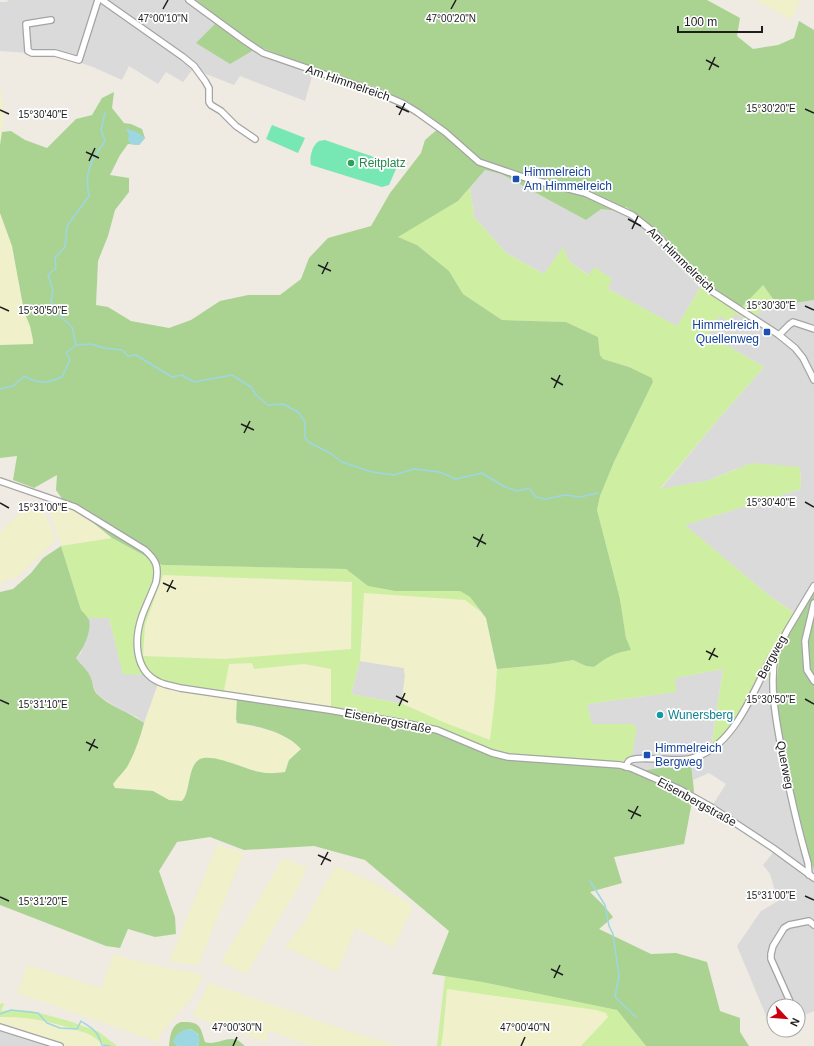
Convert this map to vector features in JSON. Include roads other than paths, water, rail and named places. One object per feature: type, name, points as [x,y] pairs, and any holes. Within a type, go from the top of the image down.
[{"type":"street","points":[[51,20],[26,24],[28,51],[55,53],[79,60],[98,0]]},
{"type":"street","points":[[102,0],[194,66],[206,81],[209,88],[209,102],[211,105],[221,111],[236,126],[255,139]]},
{"type":"street","name":"Am Himmelreich","points":[[189,0],[262,53],[379,93],[404,104],[418,112],[445,132],[480,162],[526,178],[585,193],[632,215],[656,234],[684,265],[710,290],[779,335],[795,348],[803,358],[814,380]]},
{"type":"street","points":[[779,335],[788,325],[794,322],[814,329]]},
{"type":"street","name":"Eisenbergstraße","points":[[0,481],[75,507],[151,555],[157,566],[156,582],[141,617],[137,644],[138,656],[142,667],[149,676],[157,682],[180,688],[312,707],[409,724],[437,730],[492,753],[508,757],[626,767],[679,789],[710,807],[773,848],[812,876]]},
{"type":"street","name":"Bergweg","points":[[626,767],[630,760],[689,759],[711,750],[732,729],[754,692],[771,658],[775,655],[787,631],[814,586]]},
{"type":"street","points":[[814,603],[805,641],[807,670],[814,681]]},
{"type":"street","name":"Querweg","points":[[775,655],[773,667],[773,703],[790,790],[812,876]]},
{"type":"street","points":[[788,998],[771,959],[773,946],[781,931],[789,925],[809,921],[814,925]]},
{"type":"street","points":[[0,1027],[60,1046]]},
{"type":"water","points":[[126,129],[132,130],[145,138],[139,145],[131,144],[128,140],[129,135]]},
{"type":"water","points":[[187,1029],[198,1035],[200,1040],[197,1046],[180,1046],[174,1044],[173,1042],[176,1035]]},
{"type":"waterway","points":[[76,345],[72,327],[58,314],[51,301],[53,290],[48,275],[56,268],[55,258],[65,247],[67,226],[89,196],[87,180],[88,173],[92,161],[105,141],[101,130],[105,113]]},
{"type":"waterway","points":[[0,389],[13,386],[24,376],[39,382],[52,381],[62,377],[70,360],[66,353],[76,345],[91,344],[104,348],[122,350],[128,356],[136,355],[172,377],[182,375],[194,382],[232,375],[251,387],[256,395],[268,405],[283,404],[298,412],[305,422],[305,438],[310,443],[330,453],[342,462],[372,472],[394,475],[414,469],[440,472],[456,479],[482,473],[503,486],[517,491],[529,488],[536,497],[545,499],[565,495],[580,497],[598,493]]},
{"type":"waterway","points":[[590,881],[605,905],[609,926],[613,934],[619,976],[615,997],[636,1017]]},
{"type":"waterway","points":[[0,1014],[11,1010],[38,1013],[47,1023],[60,1028],[77,1029],[81,1021],[94,1030],[102,1045],[110,1046]]},
{"type":"place","name":"Reitplatz","points":[[351,163]]},
{"type":"place","name":"Himmelreich Am Himmelreich","points":[[516,179]]},
{"type":"place","name":"Himmelreich Quellenweg","points":[[767,332]]},
{"type":"place","name":"Wunersberg","points":[[660,715]]},
{"type":"place","name":"Himmelreich Bergweg","points":[[647,755]]}]
